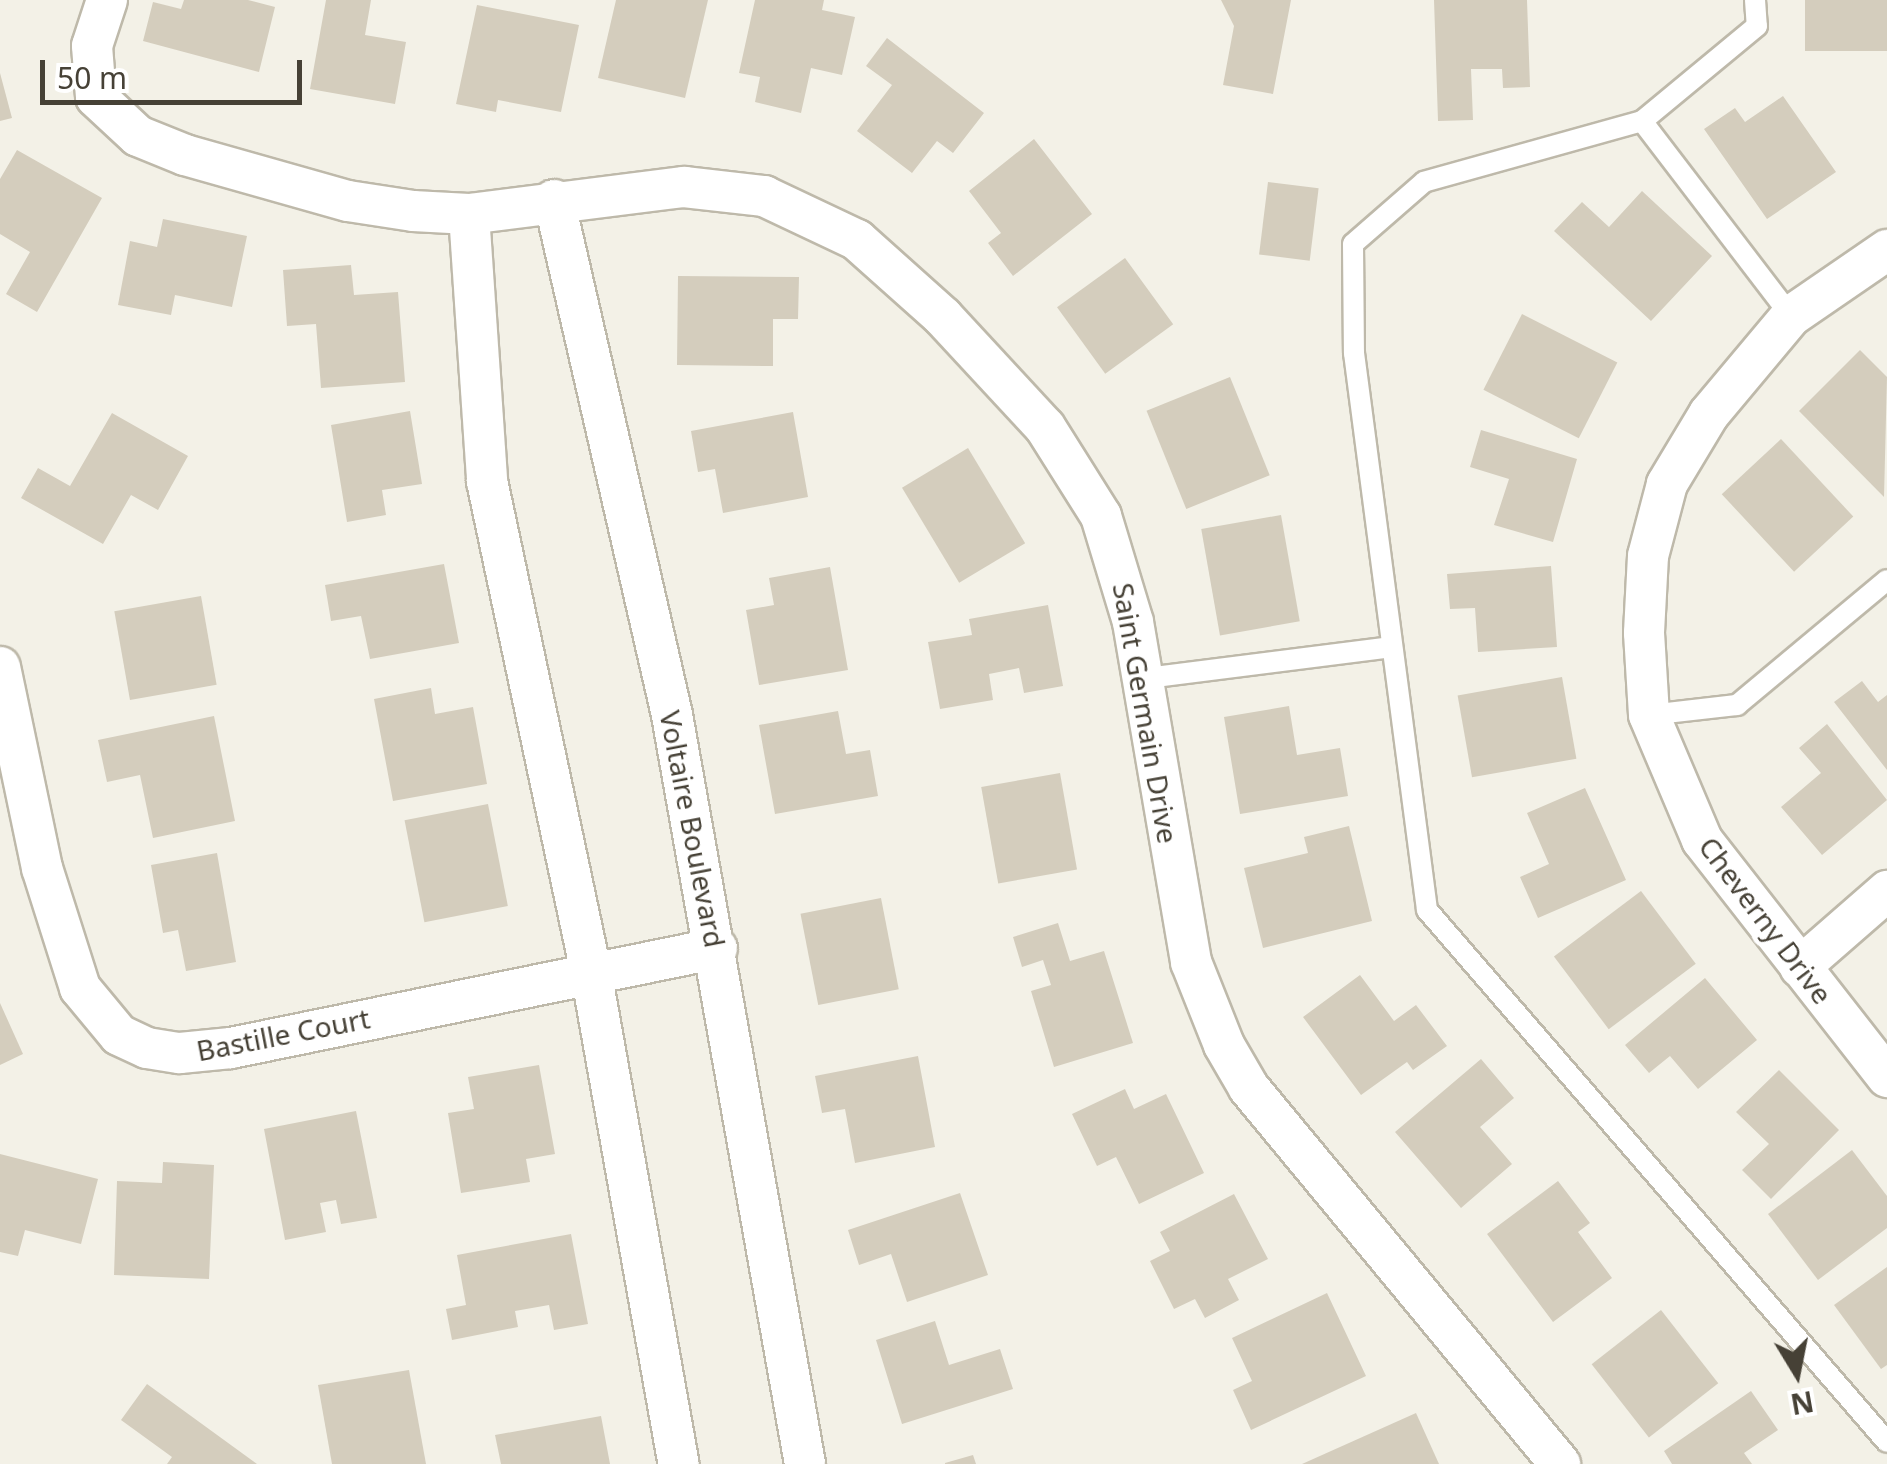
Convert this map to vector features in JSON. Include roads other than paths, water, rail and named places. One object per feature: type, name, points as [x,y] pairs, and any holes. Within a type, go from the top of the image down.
[{"type":"street","name":"Saint Germain Drive","points":[[107,0],[90,74],[96,97],[112,118],[138,136],[348,201],[469,214],[554,200],[684,187],[733,190],[800,209],[858,240],[942,317],[1046,428],[1082,480],[1116,559],[1191,962],[1208,1009],[1249,1088],[1560,1464]]},
{"type":"street","name":"Voltaire Boulevard","points":[[554,200],[672,716],[806,1464]]},
{"type":"street","points":[[469,214],[487,481],[590,972],[679,1464]]},
{"type":"street","name":"Cheverny Drive","points":[[1887,250],[1791,316],[1709,414],[1667,484],[1648,556],[1649,715],[1702,840],[1887,1076]]},
{"type":"street","name":"Bastille Court","points":[[0,667],[65,948],[80,988],[120,1035],[180,1053],[231,1048],[716,948]]},
{"type":"street","points":[[1800,966],[1887,891]]},
{"type":"lane","points":[[1755,0],[1757,26],[1642,122],[1424,182],[1353,244],[1354,353],[1426,910],[1887,1442]]},
{"type":"lane","points":[[1642,122],[1791,316]]},
{"type":"lane","points":[[1649,715],[1737,705],[1887,580]]},
{"type":"lane","points":[[1140,679],[1392,648]]}]
